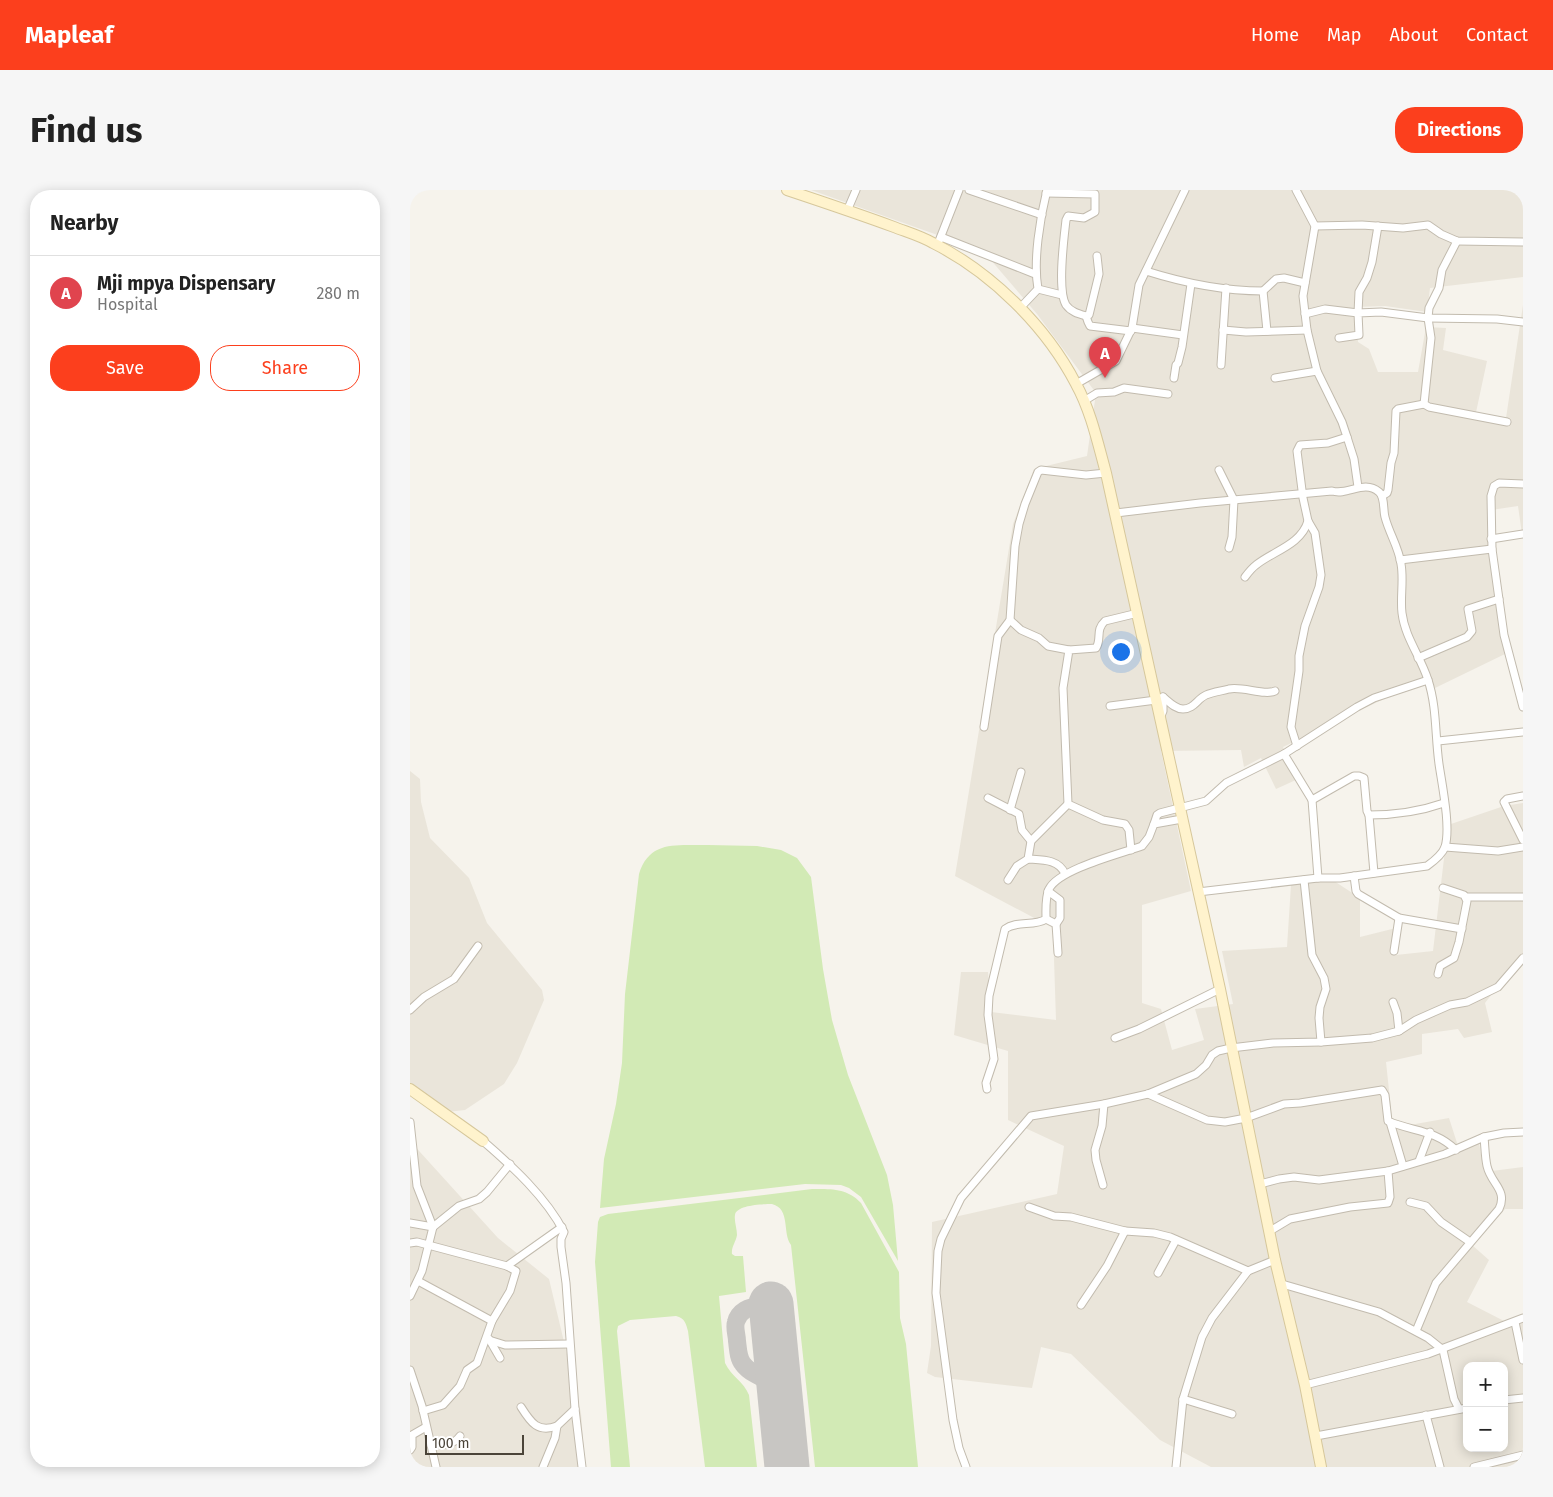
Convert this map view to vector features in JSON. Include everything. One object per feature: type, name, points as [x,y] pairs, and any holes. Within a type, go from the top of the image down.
[{"type":"main road","points":[[794,191],[847,211],[939,241],[986,277],[1034,322],[1047,338],[1076,384],[1084,401],[1100,447],[1116,513],[1220,989],[1275,1260],[1305,1385],[1321,1467]]},
{"type":"main road","points":[[410,1089],[482,1141]]},
{"type":"street","points":[[847,211],[856,190]]},
{"type":"street","points":[[959,190],[939,241],[1035,274]]},
{"type":"street","points":[[969,190],[1042,214]]},
{"type":"street","points":[[1076,384],[1116,361],[1132,330],[1139,285],[1185,190]]},
{"type":"street","points":[[1296,190],[1315,226],[1303,296],[1307,330],[1317,371],[1342,422],[1347,437],[1354,459],[1358,487]]},
{"type":"street","points":[[1038,289],[1035,274],[1046,191],[1093,193],[1095,196],[1095,212],[1084,218],[1068,216],[1066,220],[1062,250],[1062,295],[1066,305],[1071,310],[1086,316],[1090,326],[1183,335]]},
{"type":"street","points":[[1315,226],[1403,228],[1428,225],[1441,234],[1458,241],[1523,242]]},
{"type":"street","points":[[1339,338],[1358,335],[1359,292],[1367,278],[1372,262],[1378,226]]},
{"type":"street","points":[[1424,404],[1431,338],[1428,318],[1430,305],[1439,288],[1442,270],[1458,241]]},
{"type":"street","points":[[1086,316],[1089,315],[1099,274],[1097,256]]},
{"type":"street","points":[[1146,271],[1191,284],[1263,291],[1276,279],[1284,278],[1305,282]]},
{"type":"street","points":[[1174,378],[1191,284]]},
{"type":"street","points":[[1221,364],[1226,288]]},
{"type":"street","points":[[1038,289],[1062,295]]},
{"type":"street","points":[[1020,308],[1038,289]]},
{"type":"street","points":[[1263,291],[1267,331]]},
{"type":"street","points":[[1305,314],[1324,310],[1388,313],[1428,318],[1497,319],[1523,322]]},
{"type":"street","points":[[1223,330],[1246,332],[1307,330]]},
{"type":"street","points":[[1275,378],[1317,371]]},
{"type":"street","points":[[1084,401],[1097,393],[1114,392],[1124,388],[1168,394]]},
{"type":"street","points":[[1382,496],[1388,490],[1394,453],[1396,411],[1398,409],[1424,404],[1507,422]]},
{"type":"street","points":[[1297,746],[1292,727],[1299,656],[1305,626],[1319,587],[1320,575],[1315,533],[1308,521],[1302,494],[1297,451],[1300,445],[1328,443],[1347,437]]},
{"type":"street","points":[[984,727],[998,636],[1010,620],[1015,546],[1019,524],[1038,472],[1041,470],[1086,475],[1106,473]]},
{"type":"street","points":[[1219,470],[1234,500],[1232,537],[1229,548]]},
{"type":"street","points":[[1523,484],[1499,483],[1494,486],[1491,496],[1491,539],[1504,635],[1520,681],[1523,707]]},
{"type":"street","points":[[1116,513],[1234,500],[1345,492],[1358,487],[1371,488],[1382,496],[1385,518],[1402,566],[1402,614],[1408,638],[1428,680],[1434,710],[1447,818],[1445,847],[1436,860],[1427,866],[1354,876],[1318,878],[1198,892]]},
{"type":"street","points":[[1245,577],[1255,565],[1289,544],[1306,526],[1308,521]]},
{"type":"street","points":[[1491,539],[1523,534]]},
{"type":"street","points":[[1400,560],[1492,549]]},
{"type":"street","points":[[1418,658],[1468,637],[1472,631],[1468,609],[1499,599]]},
{"type":"street","points":[[1010,620],[1022,630],[1039,638],[1048,646],[1069,650],[1096,648],[1098,633],[1105,621],[1138,612]]},
{"type":"street","points":[[1028,859],[1031,841],[1068,804],[1063,688],[1069,650]]},
{"type":"street","points":[[1046,919],[1046,896],[1052,884],[1065,874],[1142,846],[1149,837],[1157,815],[1160,813],[1206,800],[1226,783],[1284,754],[1366,703],[1428,680]]},
{"type":"street","points":[[1160,718],[1163,715],[1163,697],[1176,708],[1184,709],[1192,707],[1204,695],[1230,689],[1239,688],[1269,693],[1275,691]]},
{"type":"street","points":[[1110,706],[1156,700]]},
{"type":"street","points":[[1438,741],[1523,732]]},
{"type":"street","points":[[1284,754],[1312,800],[1318,878]]},
{"type":"street","points":[[1010,810],[1021,772]]},
{"type":"street","points":[[1312,800],[1354,776],[1364,778],[1374,873]]},
{"type":"street","points":[[1523,796],[1507,799],[1504,802],[1523,840]]},
{"type":"street","points":[[988,798],[1019,814],[1022,830],[1031,841]]},
{"type":"street","points":[[1369,815],[1431,808],[1444,803]]},
{"type":"street","points":[[1068,804],[1103,820],[1125,824],[1129,830],[1130,850]]},
{"type":"street","points":[[1154,824],[1182,819]]},
{"type":"street","points":[[1445,847],[1498,851],[1523,847]]},
{"type":"street","points":[[1008,880],[1017,866],[1028,859],[1058,864],[1062,867],[1065,874]]},
{"type":"street","points":[[1354,876],[1358,894],[1399,918],[1462,929]]},
{"type":"street","points":[[1304,880],[1312,955],[1324,978],[1326,989],[1320,1007],[1320,1042]]},
{"type":"street","points":[[1443,888],[1464,895],[1466,898],[1523,897]]},
{"type":"street","points":[[1048,890],[1060,900],[1060,918],[1056,924],[1058,953]]},
{"type":"street","points":[[1438,974],[1440,966],[1454,958],[1462,929],[1466,898]]},
{"type":"street","points":[[1394,951],[1399,918]]},
{"type":"street","points":[[1046,919],[1056,924]]},
{"type":"street","points":[[987,1089],[986,1082],[994,1059],[988,1015],[989,996],[1002,935],[1009,926],[1036,924],[1046,919]]},
{"type":"street","points":[[410,1010],[431,992],[454,979],[478,946]]},
{"type":"street","points":[[966,1467],[959,1448],[953,1420],[936,1293],[936,1260],[941,1239],[961,1198],[1031,1116],[1104,1104],[1148,1094],[1196,1074],[1206,1065],[1212,1055],[1218,1051],[1273,1043],[1372,1038],[1399,1030],[1450,1005],[1467,1002],[1498,988],[1523,958]]},
{"type":"street","points":[[1115,1038],[1139,1029],[1220,989]]},
{"type":"street","points":[[1393,1002],[1400,1025],[1399,1030]]},
{"type":"street","points":[[1148,1094],[1207,1120],[1225,1122],[1246,1118],[1284,1104],[1382,1090],[1385,1095],[1386,1119],[1390,1122],[1403,1166]]},
{"type":"street","points":[[1103,1185],[1095,1150],[1102,1126],[1104,1104]]},
{"type":"street","points":[[410,1122],[418,1186],[433,1227],[418,1281],[410,1296]]},
{"type":"street","points":[[1390,1122],[1430,1132],[1448,1142],[1456,1150]]},
{"type":"street","points":[[1419,1161],[1430,1132]]},
{"type":"street","points":[[1260,1184],[1279,1179],[1319,1180],[1388,1171],[1456,1150],[1484,1138],[1504,1133],[1523,1132]]},
{"type":"street","points":[[1416,1331],[1436,1283],[1499,1209],[1502,1201],[1502,1195],[1491,1177],[1487,1165],[1484,1138]]},
{"type":"street","points":[[482,1141],[510,1164],[550,1210],[564,1232],[561,1239],[561,1247],[566,1284],[575,1410],[582,1467]]},
{"type":"street","points":[[410,1223],[433,1227],[459,1206],[479,1199],[510,1164]]},
{"type":"street","points":[[1270,1231],[1290,1219],[1350,1207],[1388,1203],[1390,1197],[1388,1171]]},
{"type":"street","points":[[1410,1202],[1426,1206],[1441,1222],[1470,1242]]},
{"type":"street","points":[[1029,1207],[1054,1216],[1072,1217],[1125,1230],[1154,1233],[1176,1240],[1248,1271]]},
{"type":"street","points":[[507,1266],[562,1228]]},
{"type":"street","points":[[1081,1305],[1108,1266],[1125,1230]]},
{"type":"street","points":[[1158,1273],[1176,1240]]},
{"type":"street","points":[[410,1243],[417,1242],[507,1266],[516,1271],[510,1291],[492,1321],[488,1339],[477,1363],[467,1370],[460,1386],[443,1405],[423,1410]]},
{"type":"street","points":[[1176,1467],[1183,1399],[1202,1337],[1212,1318],[1248,1271],[1275,1260]]},
{"type":"street","points":[[418,1281],[492,1321]]},
{"type":"street","points":[[1282,1284],[1379,1312],[1428,1338],[1443,1350],[1454,1399],[1459,1410]]},
{"type":"street","points":[[1305,1385],[1443,1350],[1523,1318]]},
{"type":"street","points":[[1515,1322],[1523,1360]]},
{"type":"street","points":[[488,1339],[505,1345],[569,1344]]},
{"type":"street","points":[[488,1339],[500,1358]]},
{"type":"street","points":[[410,1370],[423,1410],[436,1467]]},
{"type":"street","points":[[1508,1400],[1523,1398]]},
{"type":"street","points":[[1183,1399],[1232,1414]]},
{"type":"street","points":[[521,1407],[533,1424],[540,1429],[549,1429],[557,1426],[575,1410]]},
{"type":"street","points":[[1316,1436],[1463,1409]]},
{"type":"street","points":[[1426,1416],[1440,1467]]},
{"type":"street","points":[[543,1467],[557,1426]]},
{"type":"street","points":[[410,1450],[412,1447],[412,1435],[426,1427]]},
{"type":"street","points":[[431,1445],[456,1442],[460,1436]]},
{"type":"street","points":[[1474,1467],[1523,1455]]},
{"type":"shaded area","points":[[811,190],[1523,190],[1523,277],[1430,288],[1427,312],[1385,306],[1355,307],[1358,342],[1369,349],[1378,372],[1418,372],[1426,327],[1446,328],[1443,350],[1487,361],[1475,417],[1506,418],[1523,305],[1523,533],[1518,506],[1491,510],[1492,537],[1505,654],[1435,688],[1430,677],[1283,747],[1298,779],[1276,789],[1261,758],[1244,767],[1241,750],[1161,751],[1191,891],[1142,905],[1142,1003],[1161,1009],[1172,1050],[1204,1040],[1195,1009],[1233,1004],[1222,951],[1287,947],[1291,885],[1331,879],[1360,898],[1360,937],[1400,927],[1396,955],[1433,951],[1448,825],[1504,806],[1523,803],[1523,963],[1508,973],[1485,1003],[1492,1032],[1464,1038],[1458,1029],[1422,1034],[1422,1054],[1386,1062],[1393,1128],[1449,1118],[1458,1146],[1479,1143],[1484,1172],[1523,1167],[1523,1209],[1505,1209],[1472,1245],[1489,1260],[1467,1302],[1506,1322],[1523,1318],[1523,1467],[1211,1467],[1160,1440],[1071,1354],[1041,1347],[1032,1388],[935,1377],[927,1373],[931,1346],[932,1222],[1057,1194],[1064,1146],[1008,1120],[1008,1051],[954,1035],[961,972],[988,972],[991,1012],[1056,1020],[1053,928],[955,876],[1013,524],[1034,469],[1087,456],[1096,393],[1037,314],[990,259],[960,243]]},
{"type":"shaded area","points":[[410,771],[420,779],[421,802],[430,838],[469,878],[487,923],[542,990],[544,1000],[517,1063],[504,1084],[465,1110],[447,1112],[410,1092]]},
{"type":"shaded area","points":[[410,1141],[498,1238],[549,1279],[581,1413],[585,1467],[410,1467]]},
{"type":"green space","points":[[676,845],[757,846],[781,850],[797,858],[811,877],[832,1020],[848,1075],[887,1175],[893,1205],[898,1261],[861,1197],[849,1188],[841,1185],[805,1184],[600,1208],[604,1159],[616,1104],[622,1063],[625,994],[639,874],[650,855],[658,850]]},
{"type":"green space","points":[[812,1189],[832,1189],[850,1194],[856,1198],[861,1203],[899,1272],[900,1318],[906,1344],[918,1467],[815,1467],[791,1245],[788,1240],[782,1211],[772,1204],[763,1204],[745,1207],[740,1209],[735,1215],[737,1235],[732,1254],[743,1256],[746,1292],[719,1296],[725,1363],[749,1395],[757,1467],[705,1467],[688,1331],[683,1320],[676,1316],[630,1320],[618,1326],[630,1467],[611,1467],[595,1262],[600,1217],[608,1214]]},
{"type":"taxiway","points":[[775,1349],[785,1325],[780,1314],[775,1310],[760,1306],[752,1307],[739,1315],[735,1327],[741,1362],[755,1374],[779,1386]]},
{"type":"runway","points":[[771,1304],[787,1467]]},
{"type":"place","name":"Mji mpya Dispensary","points":[[1105,378]]}]
